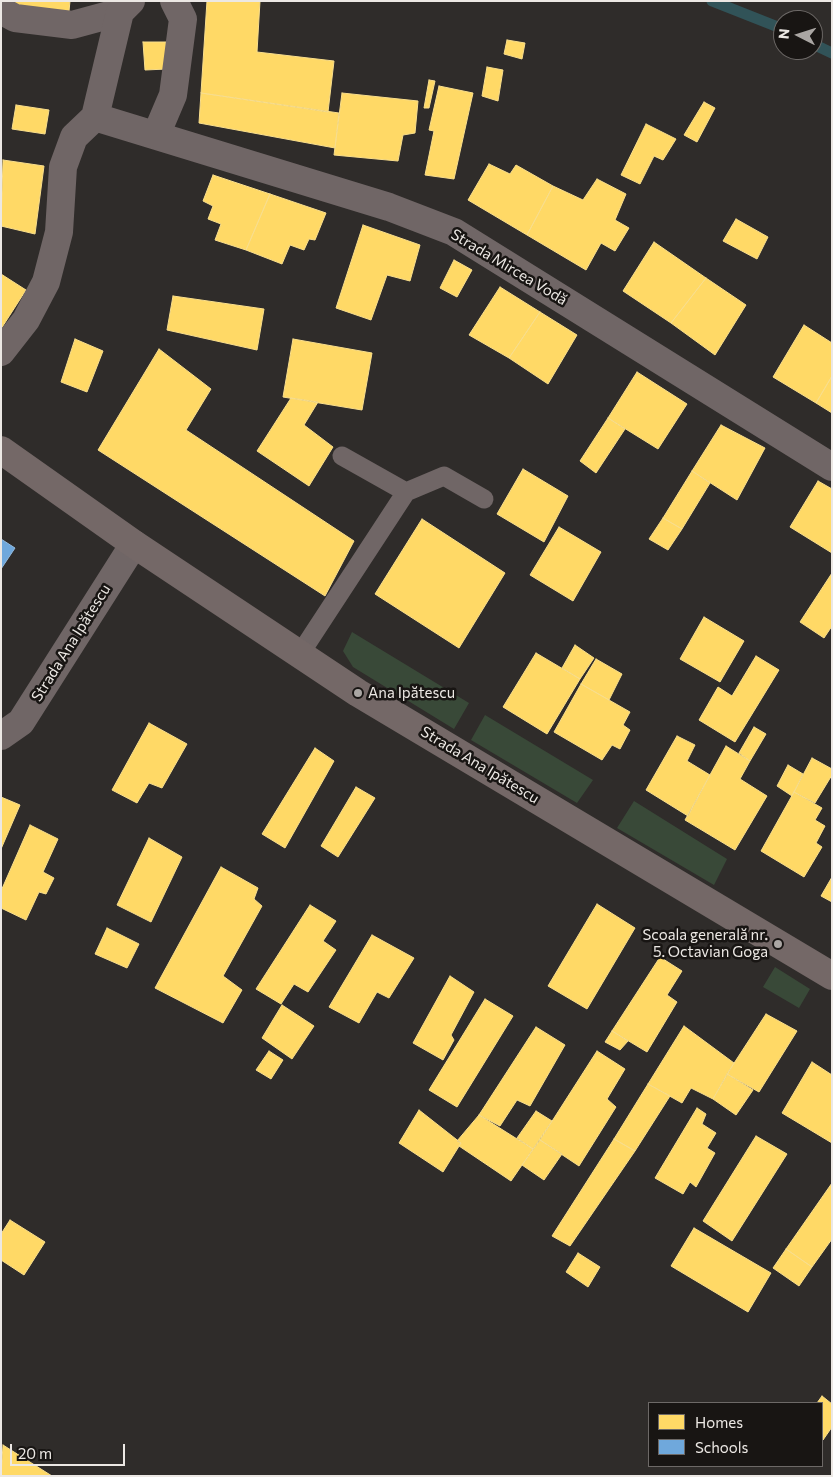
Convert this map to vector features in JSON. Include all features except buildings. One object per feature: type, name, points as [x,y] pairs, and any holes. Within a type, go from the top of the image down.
[{"type":"main road","name":"Strada Ana Ipătescu","points":[[1,450],[134,544],[358,693],[832,976]]},
{"type":"street","points":[[156,135],[173,95],[183,19],[174,1]]},
{"type":"street","points":[[1,6],[4,12],[14,18],[72,24],[125,7]]},
{"type":"street","points":[[1,352],[26,320],[46,282],[59,232],[63,167],[74,137],[95,117],[125,7]]},
{"type":"street","name":"Strada Mircea Vodă","points":[[95,117],[389,207],[454,232],[832,467]]},
{"type":"street","name":"Strada Ana Ipătescu","points":[[1,736],[21,722],[134,544]]},
{"type":"lane","points":[[342,456],[406,492]]},
{"type":"lane","points":[[300,654],[406,492],[444,476],[484,499]]},
{"type":"green space","points":[[352,632],[469,703],[454,729],[353,667],[343,651]]},
{"type":"green space","points":[[485,715],[593,780],[577,803],[471,740]]},
{"type":"green space","points":[[634,801],[727,859],[714,885],[617,828]]},
{"type":"green space","points":[[775,967],[810,989],[799,1008],[763,987]]},
{"type":"waterway","points":[[712,1],[773,25]]},
{"type":"waterway","points":[[823,49],[832,53]]},
{"type":"place","name":"Ana Ipătescu","points":[[358,693]]},
{"type":"place","name":"Scoala generală nr. 5. Octavian Goga","points":[[778,944]]}]
